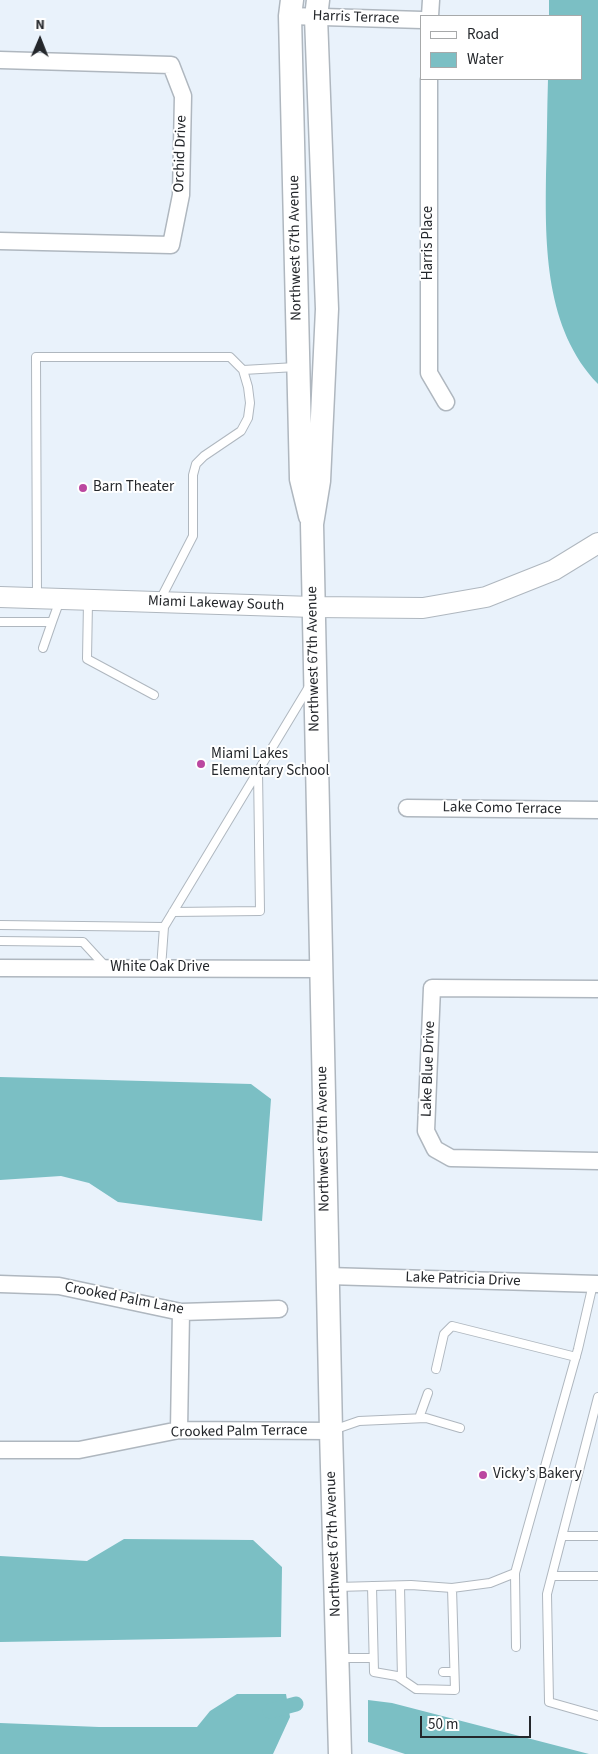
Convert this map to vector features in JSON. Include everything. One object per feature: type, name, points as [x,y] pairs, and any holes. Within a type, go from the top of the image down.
[{"type":"main road","name":"Northwest 67th Avenue","points":[[291,8],[301,479],[312,524]]},
{"type":"main road","name":"Northwest 67th Avenue","points":[[317,9],[327,309],[319,482],[312,524],[313,607],[320,969],[340,1754]]},
{"type":"street","points":[[430,15],[431,0]]},
{"type":"street","name":"Harris Terrace","points":[[291,8],[420,20]]},
{"type":"street","name":"Orchid Drive","points":[[0,60],[171,64],[183,96],[180,195],[170,245],[0,241]]},
{"type":"street","name":"Harris Place","points":[[429,80],[429,373],[446,402]]},
{"type":"street","name":"Miami Lakeway South","points":[[0,597],[313,607],[423,608],[486,597],[554,570],[598,544]]},
{"type":"street","name":"Lake Como Terrace","points":[[407,808],[598,810]]},
{"type":"street","name":"White Oak Drive","points":[[0,968],[320,969]]},
{"type":"street","name":"Lake Blue Drive","points":[[598,989],[432,988],[426,1131],[435,1149],[451,1158],[598,1161]]},
{"type":"street","name":"Lake Patricia Drive","points":[[328,1276],[596,1284]]},
{"type":"street","name":"Crooked Palm Lane","points":[[0,1284],[59,1286],[181,1312],[279,1309]]},
{"type":"street","points":[[179,1430],[181,1312]]},
{"type":"street","name":"Crooked Palm Terrace","points":[[0,1450],[79,1450],[179,1430],[331,1431]]},
{"type":"lane","points":[[38,598],[36,357],[230,357],[243,370],[250,403],[248,418],[241,431],[204,456],[196,464],[193,475],[193,536],[159,602]]},
{"type":"lane","points":[[243,370],[299,366]]},
{"type":"lane","points":[[43,648],[60,599]]},
{"type":"lane","points":[[88,600],[87,659],[154,695]]},
{"type":"lane","points":[[0,622],[52,622]]},
{"type":"lane","points":[[161,968],[164,927],[314,677]]},
{"type":"lane","points":[[173,912],[260,911],[258,770]]},
{"type":"lane","points":[[0,925],[164,927]]},
{"type":"lane","points":[[0,941],[83,942],[107,968]]},
{"type":"lane","points":[[516,1647],[514,1573],[596,1284]]},
{"type":"lane","points":[[436,1369],[444,1334],[452,1326],[576,1357]]},
{"type":"lane","points":[[419,1418],[428,1393]]},
{"type":"lane","points":[[598,1397],[547,1594],[549,1702],[598,1716]]},
{"type":"lane","points":[[331,1431],[359,1421],[419,1418],[426,1418],[460,1428]]},
{"type":"lane","points":[[562,1536],[598,1536]]},
{"type":"lane","points":[[336,1587],[411,1585],[452,1588],[490,1584],[514,1573]]},
{"type":"lane","points":[[552,1576],[598,1576]]},
{"type":"lane","points":[[372,1586],[375,1613],[374,1672],[397,1676],[412,1671]]},
{"type":"lane","points":[[400,1586],[397,1613],[398,1633],[402,1652],[402,1675],[416,1689],[455,1690],[452,1588]]},
{"type":"lane","points":[[393,1652],[402,1652]]},
{"type":"lane","points":[[338,1658],[375,1654]]},
{"type":"lane","points":[[443,1672],[454,1672]]},
{"type":"water","points":[[549,0],[598,0],[598,384],[581,362],[567,338],[558,312],[552,286],[546,230],[548,80],[583,80],[583,15],[549,15]]},
{"type":"water","points":[[0,1077],[251,1084],[271,1099],[262,1221],[118,1202],[89,1183],[61,1176],[0,1180]]},
{"type":"water","points":[[124,1539],[253,1540],[282,1567],[281,1637],[0,1642],[0,1556],[87,1561]]},
{"type":"water","points":[[237,1694],[286,1694],[290,1717],[273,1754],[0,1754],[0,1723],[99,1727],[197,1727],[210,1711]]},
{"type":"water","points":[[368,1700],[392,1703],[589,1754],[405,1754],[368,1742]]},
{"type":"waterway","points":[[270,1711],[296,1704]]},
{"type":"place","name":"Barn Theater","points":[[83,488]]},
{"type":"place","name":"Miami Lakes Elementary School","points":[[201,764]]},
{"type":"place","name":"Vicky’s Bakery","points":[[483,1475]]}]
